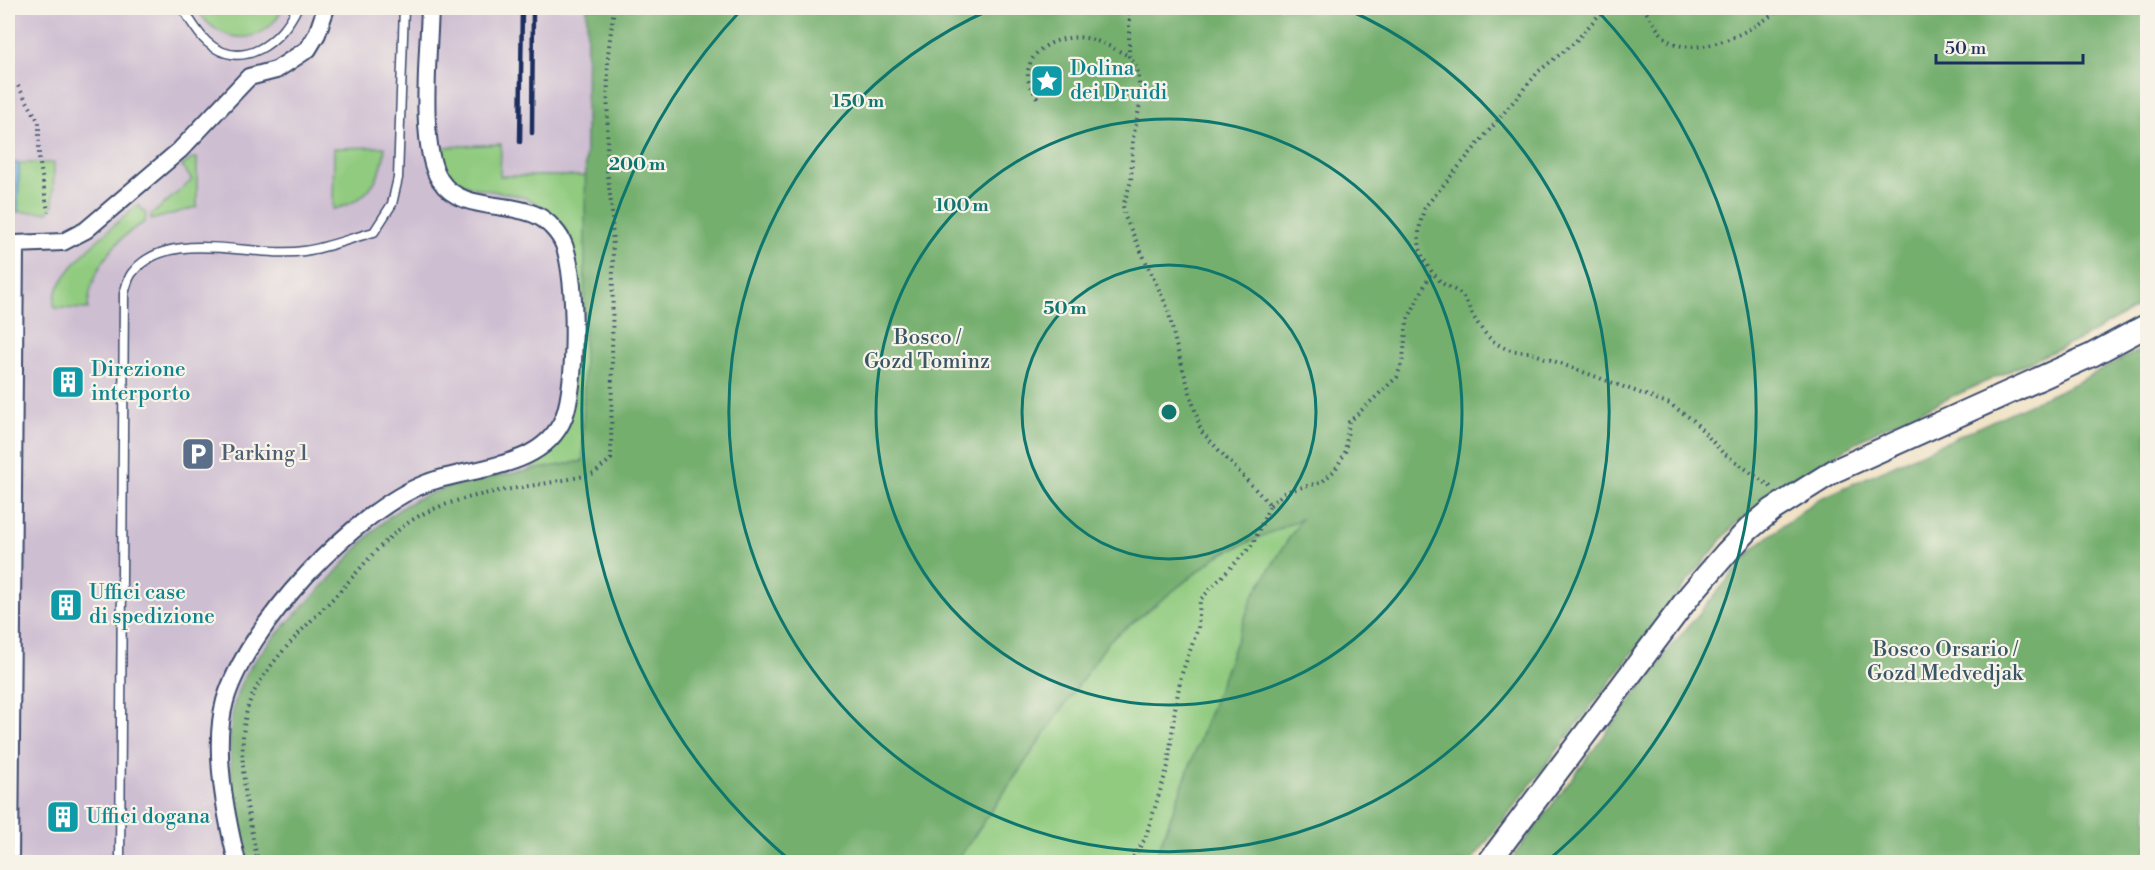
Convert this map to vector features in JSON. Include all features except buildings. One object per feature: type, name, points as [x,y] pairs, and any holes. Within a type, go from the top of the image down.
[{"type":"street","points":[[10,862],[15,244],[63,242],[86,230],[180,150],[249,77],[276,70],[309,49],[327,8]]},
{"type":"street","points":[[237,862],[225,811],[221,755],[224,703],[239,665],[254,639],[321,560],[370,517],[424,484],[508,462],[533,453],[550,440],[563,420],[569,399],[572,356],[572,285],[563,243],[553,228],[539,216],[507,206],[478,203],[458,195],[441,182],[432,163],[428,139],[430,8]]},
{"type":"street","points":[[1490,862],[1690,596],[1749,528],[1834,471],[2092,354],[2148,325]]},
{"type":"lane","points":[[182,8],[208,43],[223,52],[249,54],[270,45],[291,21],[297,8]]},
{"type":"lane","points":[[120,862],[124,294],[130,274],[146,259],[165,250],[242,249],[272,253],[304,251],[374,232],[392,204],[398,178],[404,8]]},
{"type":"path","points":[[1126,8],[1129,15],[1129,56]]},
{"type":"path","points":[[1605,8],[1575,43],[1539,71],[1425,207],[1417,239],[1418,247],[1432,272],[1443,283],[1461,294],[1474,317],[1498,347],[1508,351],[1529,352],[1670,404],[1693,420],[1722,452],[1757,475],[1788,500]]},
{"type":"path","points":[[1600,16],[1613,8]]},
{"type":"path","points":[[1643,8],[1657,29],[1670,41],[1696,45],[1731,38],[1780,8]]},
{"type":"path","points":[[1037,98],[1028,79],[1028,68],[1033,57],[1050,43],[1069,38],[1086,38],[1129,56],[1137,68],[1141,99],[1133,138],[1131,181],[1123,206],[1125,217],[1168,309],[1201,431],[1270,505]]},
{"type":"path","points":[[18,86],[39,122],[39,158],[48,212]]},
{"type":"path","points":[[1130,862],[1145,839],[1168,766],[1181,676],[1198,628],[1200,600],[1253,544],[1270,505],[1286,492],[1323,482],[1335,470],[1345,453],[1349,422],[1397,377],[1403,359],[1407,321],[1432,272]]},
{"type":"shaded area","points":[[8,8],[587,8],[583,461],[446,487],[391,516],[367,538],[256,660],[236,698],[232,730],[235,802],[249,862],[8,862]]},
{"type":"green space","points":[[196,8],[283,8],[274,22],[264,31],[252,36],[240,37],[228,35],[216,29]]},
{"type":"green space","name":"Bosco / Gozd Tominz","points":[[587,8],[2147,8],[2147,301],[2083,338],[1876,431],[1812,469],[1734,525],[1688,581],[1471,862],[1154,862],[1253,596],[1301,519],[1219,555],[1109,641],[956,862],[249,862],[234,795],[230,745],[236,699],[243,679],[259,655],[367,537],[390,516],[415,500],[452,486],[583,461]]},
{"type":"green space","points":[[501,144],[500,176],[586,176],[583,461],[527,472],[549,452],[570,422],[568,236],[551,214],[535,202],[515,195],[474,188],[462,183],[452,176],[445,164],[442,147]]},
{"type":"green space","points":[[385,147],[381,169],[370,188],[354,201],[333,209],[334,148]]},
{"type":"green space","points":[[193,158],[197,158],[197,207],[151,220],[151,215],[192,180],[182,166]]},
{"type":"green space","points":[[19,163],[54,163],[53,205],[48,212],[18,212]]},
{"type":"green space","points":[[138,205],[146,214],[145,222],[123,237],[105,258],[93,283],[88,309],[55,308],[55,296],[61,282],[72,268],[85,252]]},
{"type":"green space","name":"Bosco Orsario / Gozd Medvedjak","points":[[2147,346],[2147,862],[1509,862],[1670,648],[1756,546],[1817,500],[2076,383]]},
{"type":"green space","points":[[1302,518],[1253,596],[1154,862],[956,862],[1108,641],[1219,555]]},
{"type":"water","points":[[8,163],[19,163],[18,212],[8,212]]},
{"type":"railway","points":[[520,142],[522,8]]},
{"type":"railway","points":[[532,133],[533,8]]},
{"type":"place","name":"Dolina dei Druidi","points":[[1047,81]]},
{"type":"place","name":"Direzione interporto","points":[[68,382]]},
{"type":"place","name":"Parking 1","points":[[198,454]]},
{"type":"place","name":"Uffici case di spedizione","points":[[66,605]]},
{"type":"place","name":"Uffici dogana","points":[[63,817]]}]
